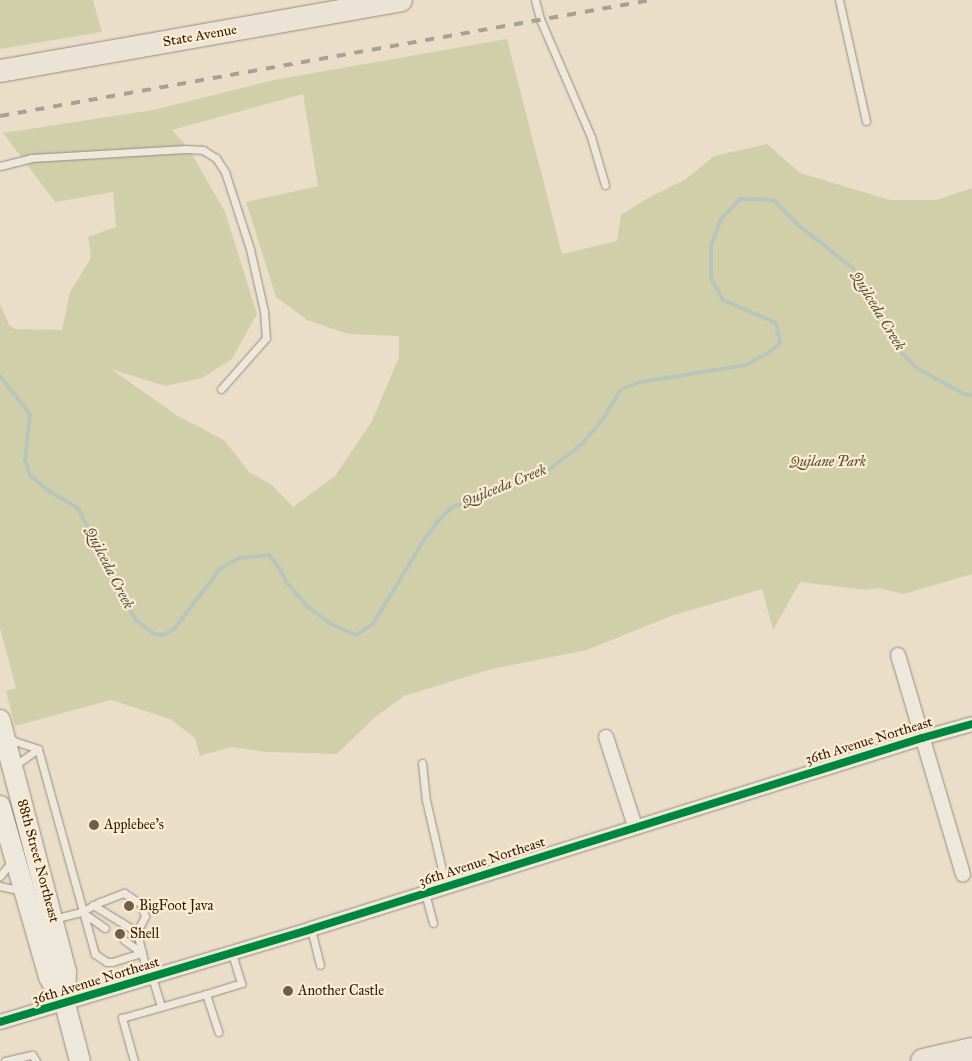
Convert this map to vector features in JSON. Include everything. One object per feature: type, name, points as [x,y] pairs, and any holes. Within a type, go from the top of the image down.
[{"type":"highway","points":[[924,1061],[972,1050]]},
{"type":"main road","name":"State Avenue","points":[[0,72],[348,5],[401,0]]},
{"type":"main road","name":"88th Street Northeast","points":[[1,724],[6,763],[36,858],[66,972],[65,1004],[80,1061]]},
{"type":"main road","points":[[0,792],[8,792],[26,849],[36,858]]},
{"type":"main road","name":"88th Street Northeast","points":[[0,806],[49,978],[65,1004]]},
{"type":"street","points":[[898,655],[963,875]]},
{"type":"street","name":"36th Avenue Northeast","points":[[0,1022],[311,929],[635,826],[972,724]]},
{"type":"street","points":[[606,738],[635,826]]},
{"type":"lane","points":[[535,0],[540,19],[592,137],[605,185]]},
{"type":"lane","points":[[839,0],[866,121]]},
{"type":"lane","points":[[0,166],[31,158],[186,149],[203,150],[216,158],[225,172],[250,249],[264,311],[266,338],[221,389]]},
{"type":"lane","points":[[1,724],[14,741],[38,749]]},
{"type":"lane","points":[[6,763],[38,749]]},
{"type":"lane","points":[[38,749],[95,954],[101,959],[112,962],[142,953]]},
{"type":"lane","points":[[422,763],[426,800],[446,887]]},
{"type":"lane","points":[[0,876],[14,857]]},
{"type":"lane","points":[[0,886],[25,892]]},
{"type":"lane","points":[[53,919],[82,912],[93,905],[124,893],[141,904],[145,916],[137,932],[142,953],[161,1007]]},
{"type":"lane","points":[[425,894],[433,923]]},
{"type":"lane","points":[[93,905],[137,932]]},
{"type":"lane","points":[[82,912],[105,928]]},
{"type":"lane","points":[[311,929],[320,965]]},
{"type":"lane","points":[[89,936],[97,941]]},
{"type":"lane","points":[[124,940],[142,953]]},
{"type":"lane","points":[[134,1061],[122,1018],[241,983],[232,953]]},
{"type":"lane","points":[[116,954],[123,958]]},
{"type":"lane","points":[[206,994],[218,1032]]},
{"type":"lane","points":[[5,1061],[32,1055],[36,1061]]},
{"type":"green space","points":[[0,0],[93,0],[102,32],[0,49]]},
{"type":"green space","name":"Quilane Park","points":[[507,39],[562,254],[617,241],[621,215],[648,198],[686,179],[714,156],[767,144],[800,173],[890,200],[936,200],[972,188],[972,574],[904,594],[879,588],[866,590],[800,582],[773,630],[762,589],[671,616],[587,650],[492,669],[404,696],[375,717],[337,754],[267,752],[231,747],[200,756],[195,738],[170,719],[111,700],[15,726],[6,691],[16,688],[0,628],[0,304],[9,325],[15,329],[62,330],[70,292],[91,258],[88,237],[116,227],[113,192],[55,202],[3,133],[153,110],[274,80]],"holes":[[[303,94],[318,186],[246,202],[276,297],[307,320],[348,334],[399,336],[399,357],[372,421],[335,476],[293,507],[272,485],[249,472],[224,440],[178,416],[111,369],[165,386],[202,378],[232,359],[257,314],[225,212],[189,149],[172,130]]]},
{"type":"waterway","name":"Quilceda Creek","points":[[0,376],[30,414],[25,460],[30,475],[46,489],[78,508],[120,595],[137,621],[154,634],[163,635],[174,629],[220,569],[239,558],[269,555],[278,566],[287,583],[308,607],[331,624],[356,635],[373,624],[422,543],[436,523],[451,508],[501,486],[546,472],[582,444],[604,418],[620,390],[640,382],[746,365],[769,352],[780,343],[776,323],[723,300],[711,278],[711,246],[721,219],[740,199],[774,200],[797,224],[854,269],[898,349],[918,369],[964,394],[972,395]]},
{"type":"railway","points":[[0,116],[651,0]]},
{"type":"cycle path","points":[[0,1022],[311,929],[972,724]]},
{"type":"place","name":"Applebee's","points":[[94,825]]},
{"type":"place","name":"BigFoot Java","points":[[129,906]]},
{"type":"place","name":"Shell","points":[[120,934]]},
{"type":"place","name":"Another Castle","points":[[288,991]]}]
